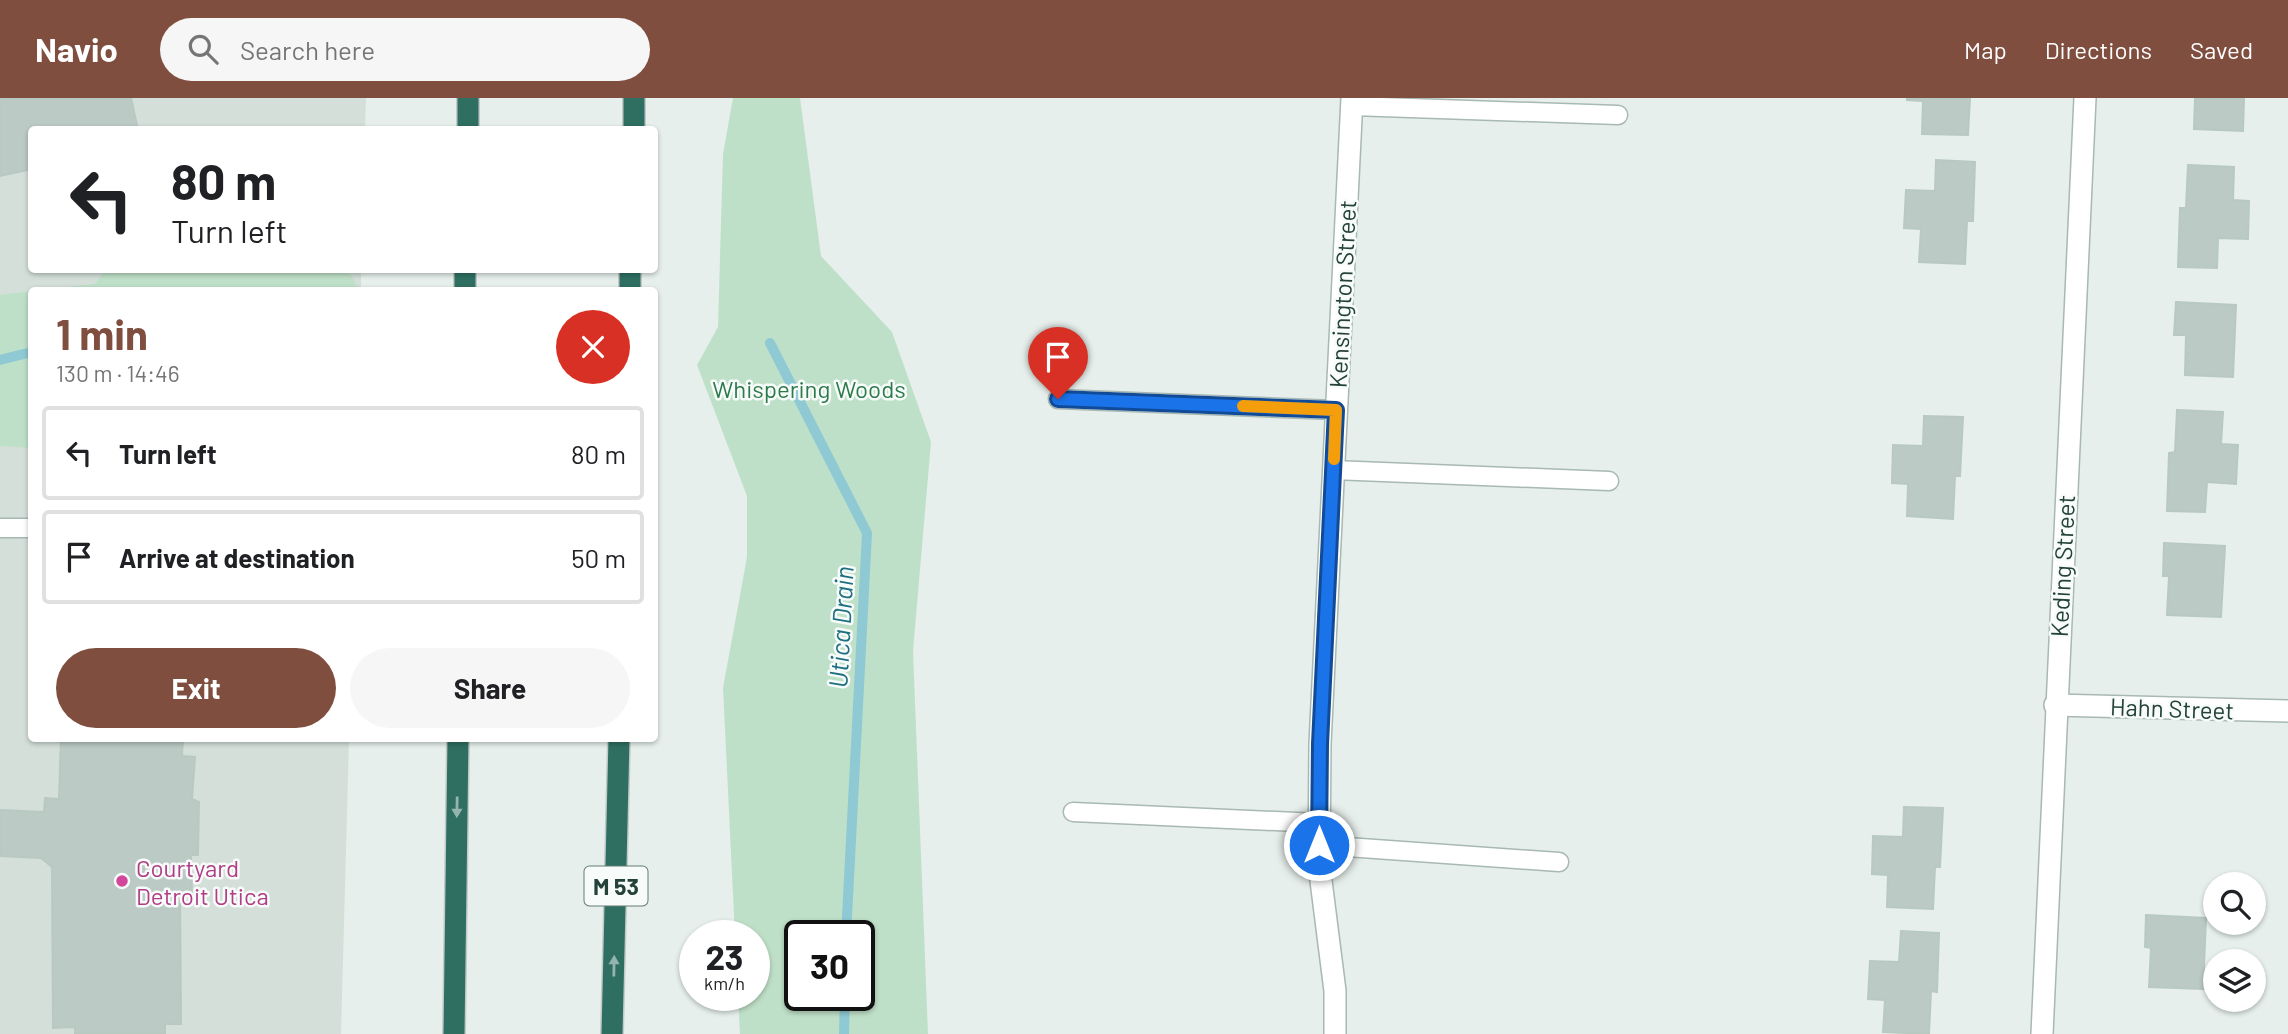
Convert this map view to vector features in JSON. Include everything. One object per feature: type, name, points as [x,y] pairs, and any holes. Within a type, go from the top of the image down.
[{"type":"highway","points":[[468,98],[468,126]]},
{"type":"highway","points":[[634,98],[634,126]]},
{"type":"highway","points":[[454,1034],[458,742]]},
{"type":"highway","name":"M 53","points":[[612,1034],[619,742]]},
{"type":"street","name":"Keding Street","points":[[2042,1034],[2085,98]]},
{"type":"street","name":"Kensington Street","points":[[1335,1034],[1335,991],[1319,864],[1320,744],[1352,102]]},
{"type":"street","name":"Hahn Street","points":[[2056,705],[2288,711]]},
{"type":"lane","points":[[1352,102],[1618,115]]},
{"type":"lane","points":[[1058,399],[1336,410]]},
{"type":"lane","points":[[1334,470],[1609,481]]},
{"type":"lane","points":[[0,528],[28,528]]},
{"type":"lane","points":[[1073,812],[1319,834],[1559,862]]},
{"type":"shaded area","points":[[0,98],[366,98],[365,126],[28,126],[28,273],[361,273],[361,287],[28,287],[28,742],[349,742],[341,1034],[0,1034]]},
{"type":"green space","name":"Whispering Woods","points":[[733,98],[800,98],[821,256],[892,332],[931,442],[913,651],[928,1034],[740,1034],[739,1011],[770,1011],[770,920],[734,920],[723,688],[747,557],[747,496],[697,365],[718,327],[723,154]]},
{"type":"green space","points":[[103,273],[350,273],[357,287],[65,287],[95,284]]},
{"type":"green space","points":[[28,291],[28,448],[0,446],[0,295]]},
{"type":"building","points":[[0,98],[131,98],[137,126],[28,126],[28,170],[0,176]]},
{"type":"building","points":[[1907,98],[1970,98],[1968,135],[1922,134],[1923,101]]},
{"type":"building","points":[[2195,98],[2244,98],[2243,131],[2194,129]]},
{"type":"building","points":[[1936,160],[1975,162],[1973,221],[1967,221],[1965,264],[1919,262],[1921,229],[1904,228],[1906,190],[1935,191]]},
{"type":"building","points":[[2188,165],[2234,167],[2233,200],[2249,201],[2248,239],[2218,238],[2217,268],[2178,267],[2180,208],[2186,208]]},
{"type":"building","points":[[2176,302],[2236,305],[2233,377],[2185,375],[2186,335],[2174,335]]},
{"type":"building","points":[[2177,410],[2223,412],[2221,444],[2238,445],[2236,484],[2207,482],[2205,512],[2167,511],[2169,453],[2175,452]]},
{"type":"building","points":[[1924,416],[1963,417],[1960,476],[1955,476],[1953,519],[1907,516],[1908,484],[1892,483],[1893,445],[1923,446]]},
{"type":"building","points":[[2164,543],[2225,546],[2221,617],[2167,615],[2169,576],[2163,576]]},
{"type":"building","name":"Courtyard Detroit Utica","points":[[61,742],[183,742],[182,756],[195,757],[192,799],[199,802],[198,855],[191,855],[192,896],[180,896],[181,1024],[165,1024],[165,1034],[75,1034],[75,1027],[53,1028],[52,867],[41,858],[0,856],[0,810],[44,812],[45,798],[59,799]]},
{"type":"building","points":[[1904,807],[1943,808],[1940,867],[1935,867],[1933,909],[1887,907],[1888,875],[1872,874],[1873,836],[1903,837]]},
{"type":"building","points":[[2146,915],[2203,918],[2203,935],[2205,935],[2203,989],[2149,987],[2151,948],[2145,947]]},
{"type":"building","points":[[1901,931],[1939,933],[1937,992],[1931,991],[1929,1034],[1883,1032],[1885,1000],[1868,999],[1870,961],[1899,962]]},
{"type":"waterway","name":"Utica Drain","points":[[770,343],[867,533],[847,920]]},
{"type":"waterway","name":"Utica Drain","points":[[0,360],[28,353]]},
{"type":"waterway","name":"Utica Drain","points":[[844,1034],[845,1011]]},
{"type":"slow traffic","points":[[1243,406],[1336,410],[1334,459]]},
{"type":"place","name":"Courtyard Detroit Utica","points":[[122,881]]},
{"type":"route","points":[[1058,399],[1336,410],[1320,744],[1319,845]]}]
